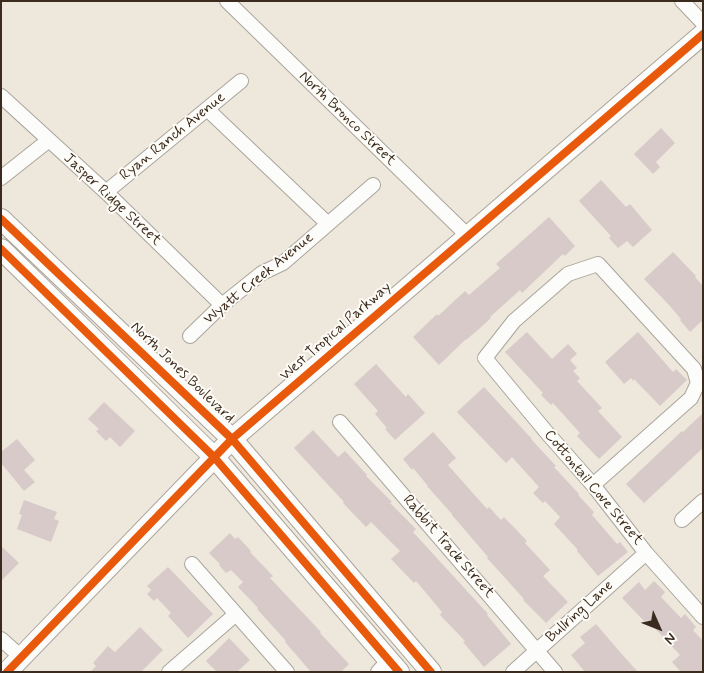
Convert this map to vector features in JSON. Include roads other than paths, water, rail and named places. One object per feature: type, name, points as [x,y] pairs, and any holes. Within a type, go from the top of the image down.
[{"type":"main road","name":"West Tropical Parkway","points":[[7,672],[232,439],[703,34]]},
{"type":"main road","name":"North Jones Boulevard","points":[[1,219],[232,439],[430,672]]},
{"type":"main road","points":[[1,249],[214,457],[389,668]]},
{"type":"street","name":"North Bronco Street","points":[[227,1],[468,236]]},
{"type":"street","points":[[682,1],[703,23]]},
{"type":"street","name":"Ryan Ranch Avenue","points":[[106,192],[241,82]]},
{"type":"street","name":"Jasper Ridge Street","points":[[1,96],[106,192],[222,305]]},
{"type":"street","points":[[207,109],[327,223]]},
{"type":"street","points":[[1,178],[49,140]]},
{"type":"street","name":"Wyatt Creek Avenue","points":[[190,336],[222,305],[262,273],[283,263],[373,185]]},
{"type":"street","name":"Cottontail Cove Street","points":[[593,485],[692,398],[698,383],[694,370],[598,264],[568,274],[514,320],[485,358],[593,485],[646,552],[703,617]]},
{"type":"street","name":"Rabbit Track Street","points":[[340,422],[555,672]]},
{"type":"street","points":[[682,520],[703,501]]},
{"type":"street","name":"Bullring Lane","points":[[514,672],[646,552]]},
{"type":"street","points":[[192,564],[287,672]]},
{"type":"street","points":[[169,672],[236,614]]},
{"type":"street","points":[[1,639],[21,657]]}]
